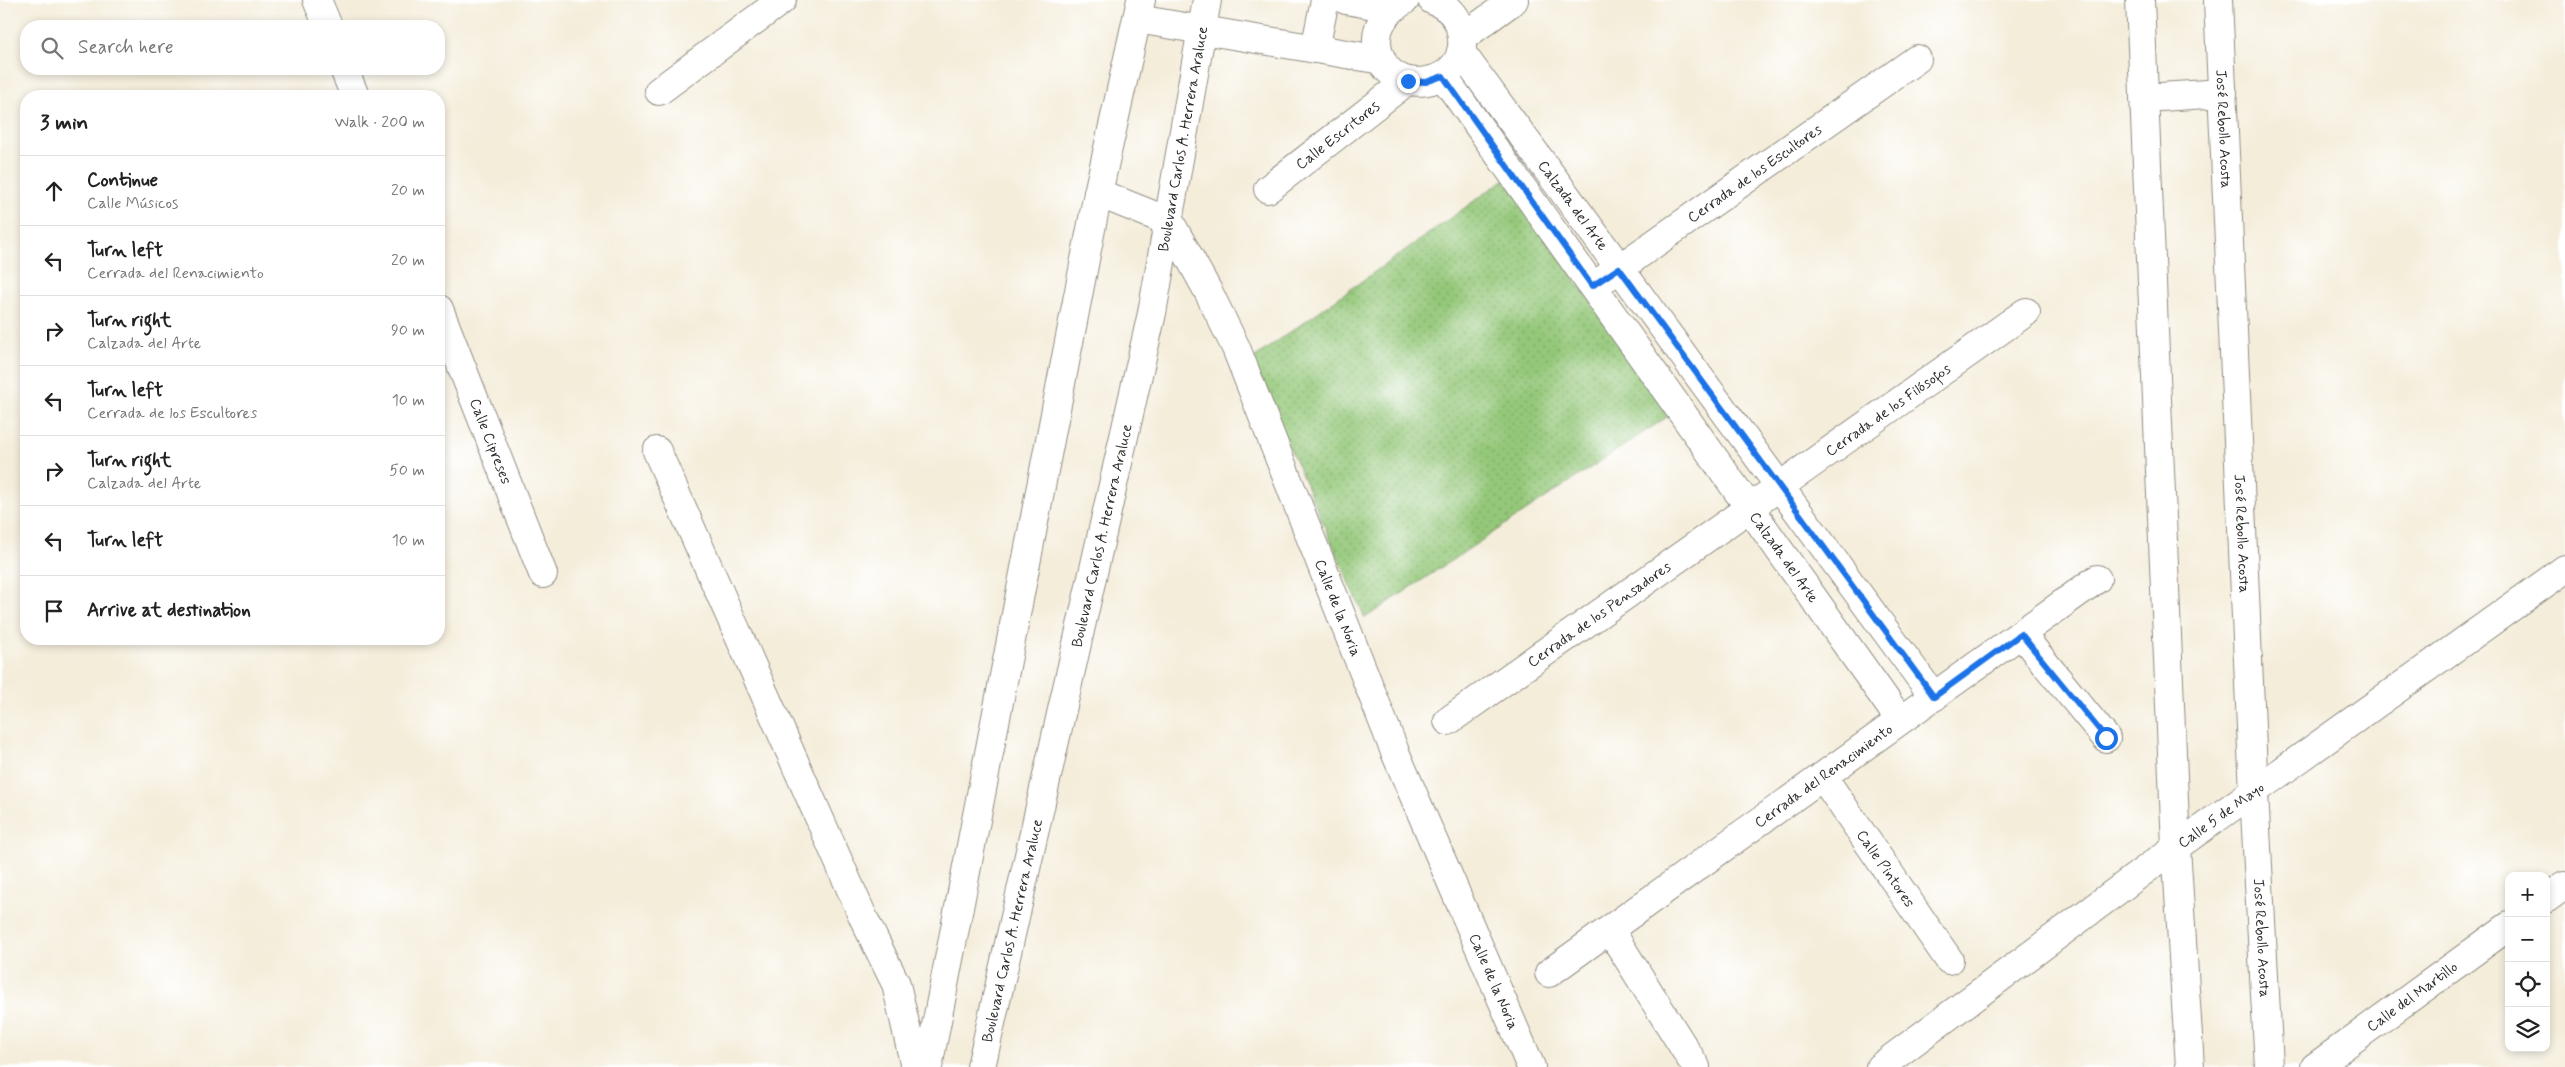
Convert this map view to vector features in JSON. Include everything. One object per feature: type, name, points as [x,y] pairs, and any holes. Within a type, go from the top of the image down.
[{"type":"street","points":[[318,0],[326,20]]},
{"type":"street","points":[[659,91],[782,0]]},
{"type":"street","name":"Boulevard Carlos A. Herrera Araluce","points":[[981,1067],[1152,313],[1170,222],[1207,0]]},
{"type":"street","points":[[1315,49],[1325,0]]},
{"type":"street","points":[[1346,0],[1398,4]]},
{"type":"street","name":"Calzada del Arte","points":[[1432,0],[1444,4],[1457,18],[1462,44],[1619,268],[1934,697]]},
{"type":"street","points":[[1398,4],[1380,24],[1377,41],[1382,60],[1392,73],[1408,81],[1426,82],[1443,76],[1454,66],[1462,44],[1514,0]]},
{"type":"street","points":[[2140,0],[2176,847],[2190,1067]]},
{"type":"street","name":"José Rebollo Acosta","points":[[2218,0],[2254,793],[2269,1067]]},
{"type":"street","points":[[928,1067],[1098,193],[1139,10],[1201,30],[1382,60]]},
{"type":"street","name":"Cerrada de los Escultores","points":[[1592,286],[1917,59]]},
{"type":"street","points":[[346,75],[353,90]]},
{"type":"street","name":"Calzada del Arte","points":[[1443,76],[1900,720]]},
{"type":"street","name":"Calle Escritores","points":[[1268,189],[1408,81]]},
{"type":"street","points":[[2144,98],[2223,93]]},
{"type":"street","points":[[1098,193],[1170,222]]},
{"type":"street","name":"Calle de la Noria","points":[[1170,222],[1209,293],[1236,348],[1396,752],[1532,1067]]},
{"type":"street","name":"Cerrada de los Filósofos","points":[[1750,508],[2026,312]]},
{"type":"street","name":"Calle Cipreses","points":[[445,325],[542,574]]},
{"type":"street","points":[[657,451],[864,919],[896,984],[915,1067]]},
{"type":"street","name":"Cerrada de los Pensadores","points":[[1448,721],[1750,508]]},
{"type":"street","name":"Calle 5 de Mayo","points":[[1880,1067],[2176,847],[2565,569]]},
{"type":"street","name":"Cerrada del Renacimiento","points":[[1549,973],[2097,579]]},
{"type":"street","points":[[2021,634],[2106,738]]},
{"type":"street","name":"Calle Pintores","points":[[1823,777],[1949,960]]},
{"type":"street","points":[[2550,896],[2565,885]]},
{"type":"street","name":"Calle del Martillo","points":[[2315,1067],[2505,929]]},
{"type":"street","points":[[1610,930],[1696,1067]]},
{"type":"green space","points":[[1505,179],[1670,415],[1365,618],[1251,360]]},
{"type":"route","points":[[1408,81],[1426,82],[1443,76],[1592,286],[1619,268],[1934,697],[2021,634],[2106,738]]}]
